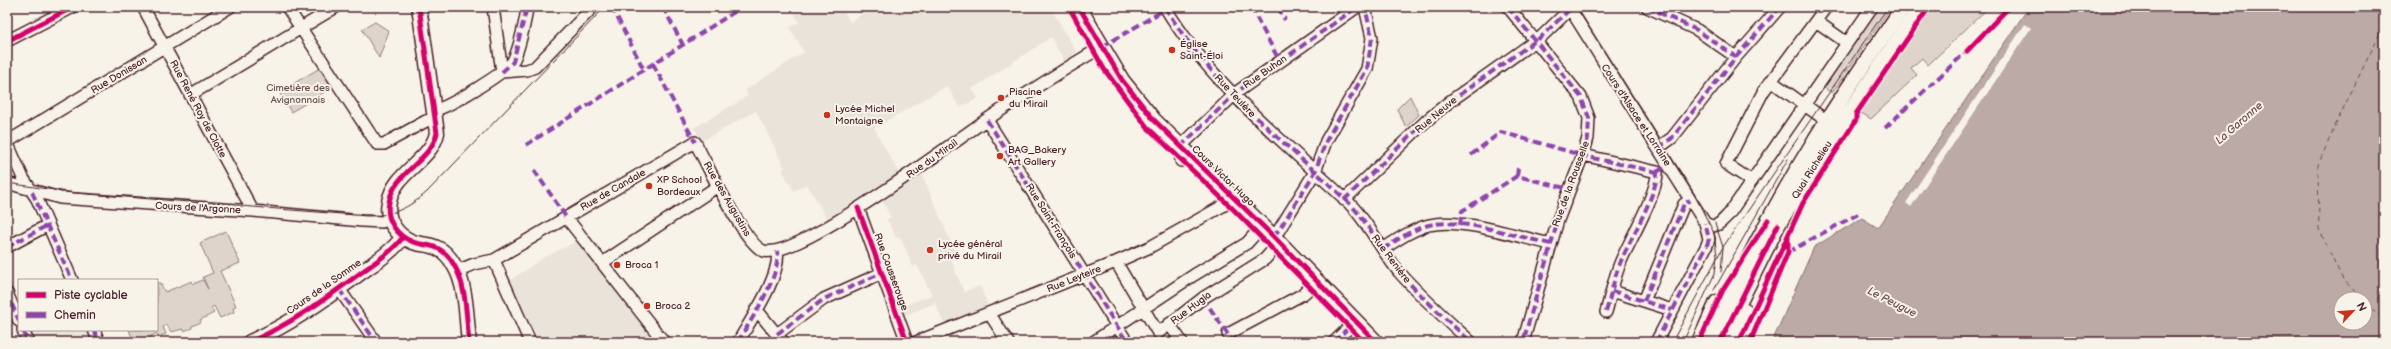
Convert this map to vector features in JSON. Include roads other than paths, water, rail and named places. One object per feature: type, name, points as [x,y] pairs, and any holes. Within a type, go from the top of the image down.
[{"type":"main road","points":[[419,7],[435,110],[437,133],[433,143],[400,178],[392,192],[388,204],[390,219],[403,237],[443,251],[457,271],[462,286],[469,342]]},
{"type":"main road","name":"Cours Victor Hugo","points":[[1068,7],[1098,50],[1180,154],[1231,201],[1353,324],[1364,342]]},
{"type":"main road","name":"Cours Victor Hugo","points":[[1079,7],[1098,50]]},
{"type":"main road","name":"Quai Richelieu","points":[[1709,342],[1827,121],[1903,7]]},
{"type":"main road","name":"Quai Richelieu","points":[[1720,342],[1773,223],[1920,7]]},
{"type":"main road","name":"Cours Victor Hugo","points":[[1231,201],[1256,233],[1273,243],[1310,287],[1376,342]]},
{"type":"main road","points":[[1699,342],[1723,290],[1773,223]]},
{"type":"main road","points":[[1731,342],[1754,290],[1773,223]]},
{"type":"main road","name":"Cours de la Somme","points":[[250,342],[283,326],[339,289],[394,248],[403,237]]},
{"type":"street","points":[[7,41],[73,7]]},
{"type":"street","name":"Rue René Roy de Clotte","points":[[143,7],[253,211]]},
{"type":"street","name":"Rue Donissan","points":[[7,142],[165,48],[230,7]]},
{"type":"street","points":[[287,7],[377,144],[384,144],[426,120],[435,110],[448,106],[502,72],[513,62],[527,7]]},
{"type":"street","points":[[190,95],[336,7]]},
{"type":"street","points":[[492,7],[502,72]]},
{"type":"street","points":[[502,72],[527,70],[535,67],[592,7]]},
{"type":"street","name":"Rue Buhan","points":[[1180,154],[1233,96],[1357,7]]},
{"type":"street","name":"Rue Hugla","points":[[1116,262],[1158,333],[1203,298],[1265,259],[1279,230],[1315,172],[1326,141],[1367,69],[1372,38],[1364,7]]},
{"type":"street","name":"Rue de la Rousselle","points":[[1508,7],[1586,104],[1589,118],[1588,138],[1583,155],[1558,220],[1523,342]]},
{"type":"street","points":[[1658,148],[1672,138],[1736,57],[1780,7]]},
{"type":"street","points":[[1752,181],[1726,164],[1759,98],[1826,7]]},
{"type":"street","points":[[1704,223],[1711,227],[1720,224],[1752,181],[1872,7]]},
{"type":"street","name":"Rue Teulère","points":[[1166,8],[1187,40],[1233,96],[1315,172]]},
{"type":"street","name":"Rue Neuve","points":[[1344,200],[1426,121],[1535,40],[1569,8]]},
{"type":"street","name":"Cours d'Alsace et Lorraine","points":[[1569,8],[1704,223]]},
{"type":"street","points":[[1654,8],[1697,30],[1736,57]]},
{"type":"street","points":[[1816,21],[1847,43]]},
{"type":"street","name":"Rue du Mirail","points":[[764,251],[776,251],[787,248],[858,208],[987,120],[1098,50]]},
{"type":"street","points":[[1772,81],[1827,121]]},
{"type":"street","name":"Rue Saint-François","points":[[987,120],[1127,342]]},
{"type":"street","points":[[7,142],[48,225],[72,279]]},
{"type":"street","name":"Rue des Augustins","points":[[695,142],[740,225],[758,249],[764,251]]},
{"type":"street","name":"Rue de Candale","points":[[457,271],[474,264],[494,260],[695,142]]},
{"type":"street","points":[[1583,155],[1658,172],[1668,166]]},
{"type":"street","name":"Rue Renière","points":[[1315,172],[1361,219],[1382,249],[1411,284],[1471,342]]},
{"type":"street","points":[[1606,312],[1620,263],[1646,208],[1658,178],[1658,172]]},
{"type":"street","name":"Cours de l'Argonne","points":[[7,183],[32,192],[60,198],[253,211],[361,221],[382,222],[390,219]]},
{"type":"street","points":[[602,263],[718,186]]},
{"type":"street","points":[[1644,301],[1684,204],[1690,200]]},
{"type":"street","name":"Rue Leyteire","points":[[916,342],[1085,275],[1150,247],[1231,201]]},
{"type":"street","name":"Rue Causserouge","points":[[858,208],[907,342]]},
{"type":"street","points":[[566,217],[664,342]]},
{"type":"street","points":[[1382,249],[1404,235],[1428,225],[1442,223],[1480,227],[1551,244]]},
{"type":"street","points":[[1656,342],[1707,245],[1709,239],[1704,223]]},
{"type":"street","points":[[7,247],[48,225]]},
{"type":"street","points":[[1093,342],[1247,243],[1256,233]]},
{"type":"street","points":[[738,342],[776,268],[776,251]]},
{"type":"street","points":[[494,260],[530,342]]},
{"type":"street","points":[[756,309],[780,338],[824,298],[882,273]]},
{"type":"street","points":[[1228,334],[1303,294],[1310,287]]},
{"type":"street","points":[[339,289],[376,342]]},
{"type":"street","points":[[1612,291],[1672,310]]},
{"type":"street","points":[[7,294],[18,319]]},
{"type":"street","points":[[989,313],[1008,342]]},
{"type":"street","points":[[1169,324],[1182,342]]},
{"type":"street","points":[[1334,342],[1353,324]]},
{"type":"street","points":[[23,331],[28,342]]},
{"type":"street","points":[[94,331],[99,342]]},
{"type":"water","points":[[2029,7],[2384,7],[2384,342],[1772,342],[1814,247],[1862,218],[1878,228]]},
{"type":"tram line","points":[[7,183],[75,193],[367,216],[392,213],[407,207],[427,192],[605,7]]},
{"type":"tram line","points":[[1576,7],[1696,198],[1714,233],[1717,256],[1715,273],[1683,342]]},
{"type":"tram line","points":[[1672,342],[1723,247],[1888,7]]},
{"type":"tram line","points":[[1714,290],[1788,159]]},
{"type":"tram line","points":[[1715,223],[1723,247],[1721,272]]},
{"type":"place","name":"Église Saint-Éloi","points":[[1172,50]]},
{"type":"place","name":"Piscine du Mirail","points":[[1001,98]]},
{"type":"place","name":"Lycée Michel Montaigne","points":[[827,115]]},
{"type":"place","name":"BAG_Bakery Art Gallery","points":[[1000,156]]},
{"type":"place","name":"XP School Bordeaux","points":[[649,186]]},
{"type":"place","name":"Lycée général privé du Mirail","points":[[930,250]]},
{"type":"place","name":"Broca 1","points":[[617,265]]},
{"type":"place","name":"Broca 2","points":[[647,306]]},
{"type":"park label","name":"Cimetière des Avignonnais","points":[[298,94]]},
{"type":"water label","name":"La Garonne","points":[[2239,123]]},
{"type":"water label","name":"Le Peugue","points":[[1892,302]]}]
